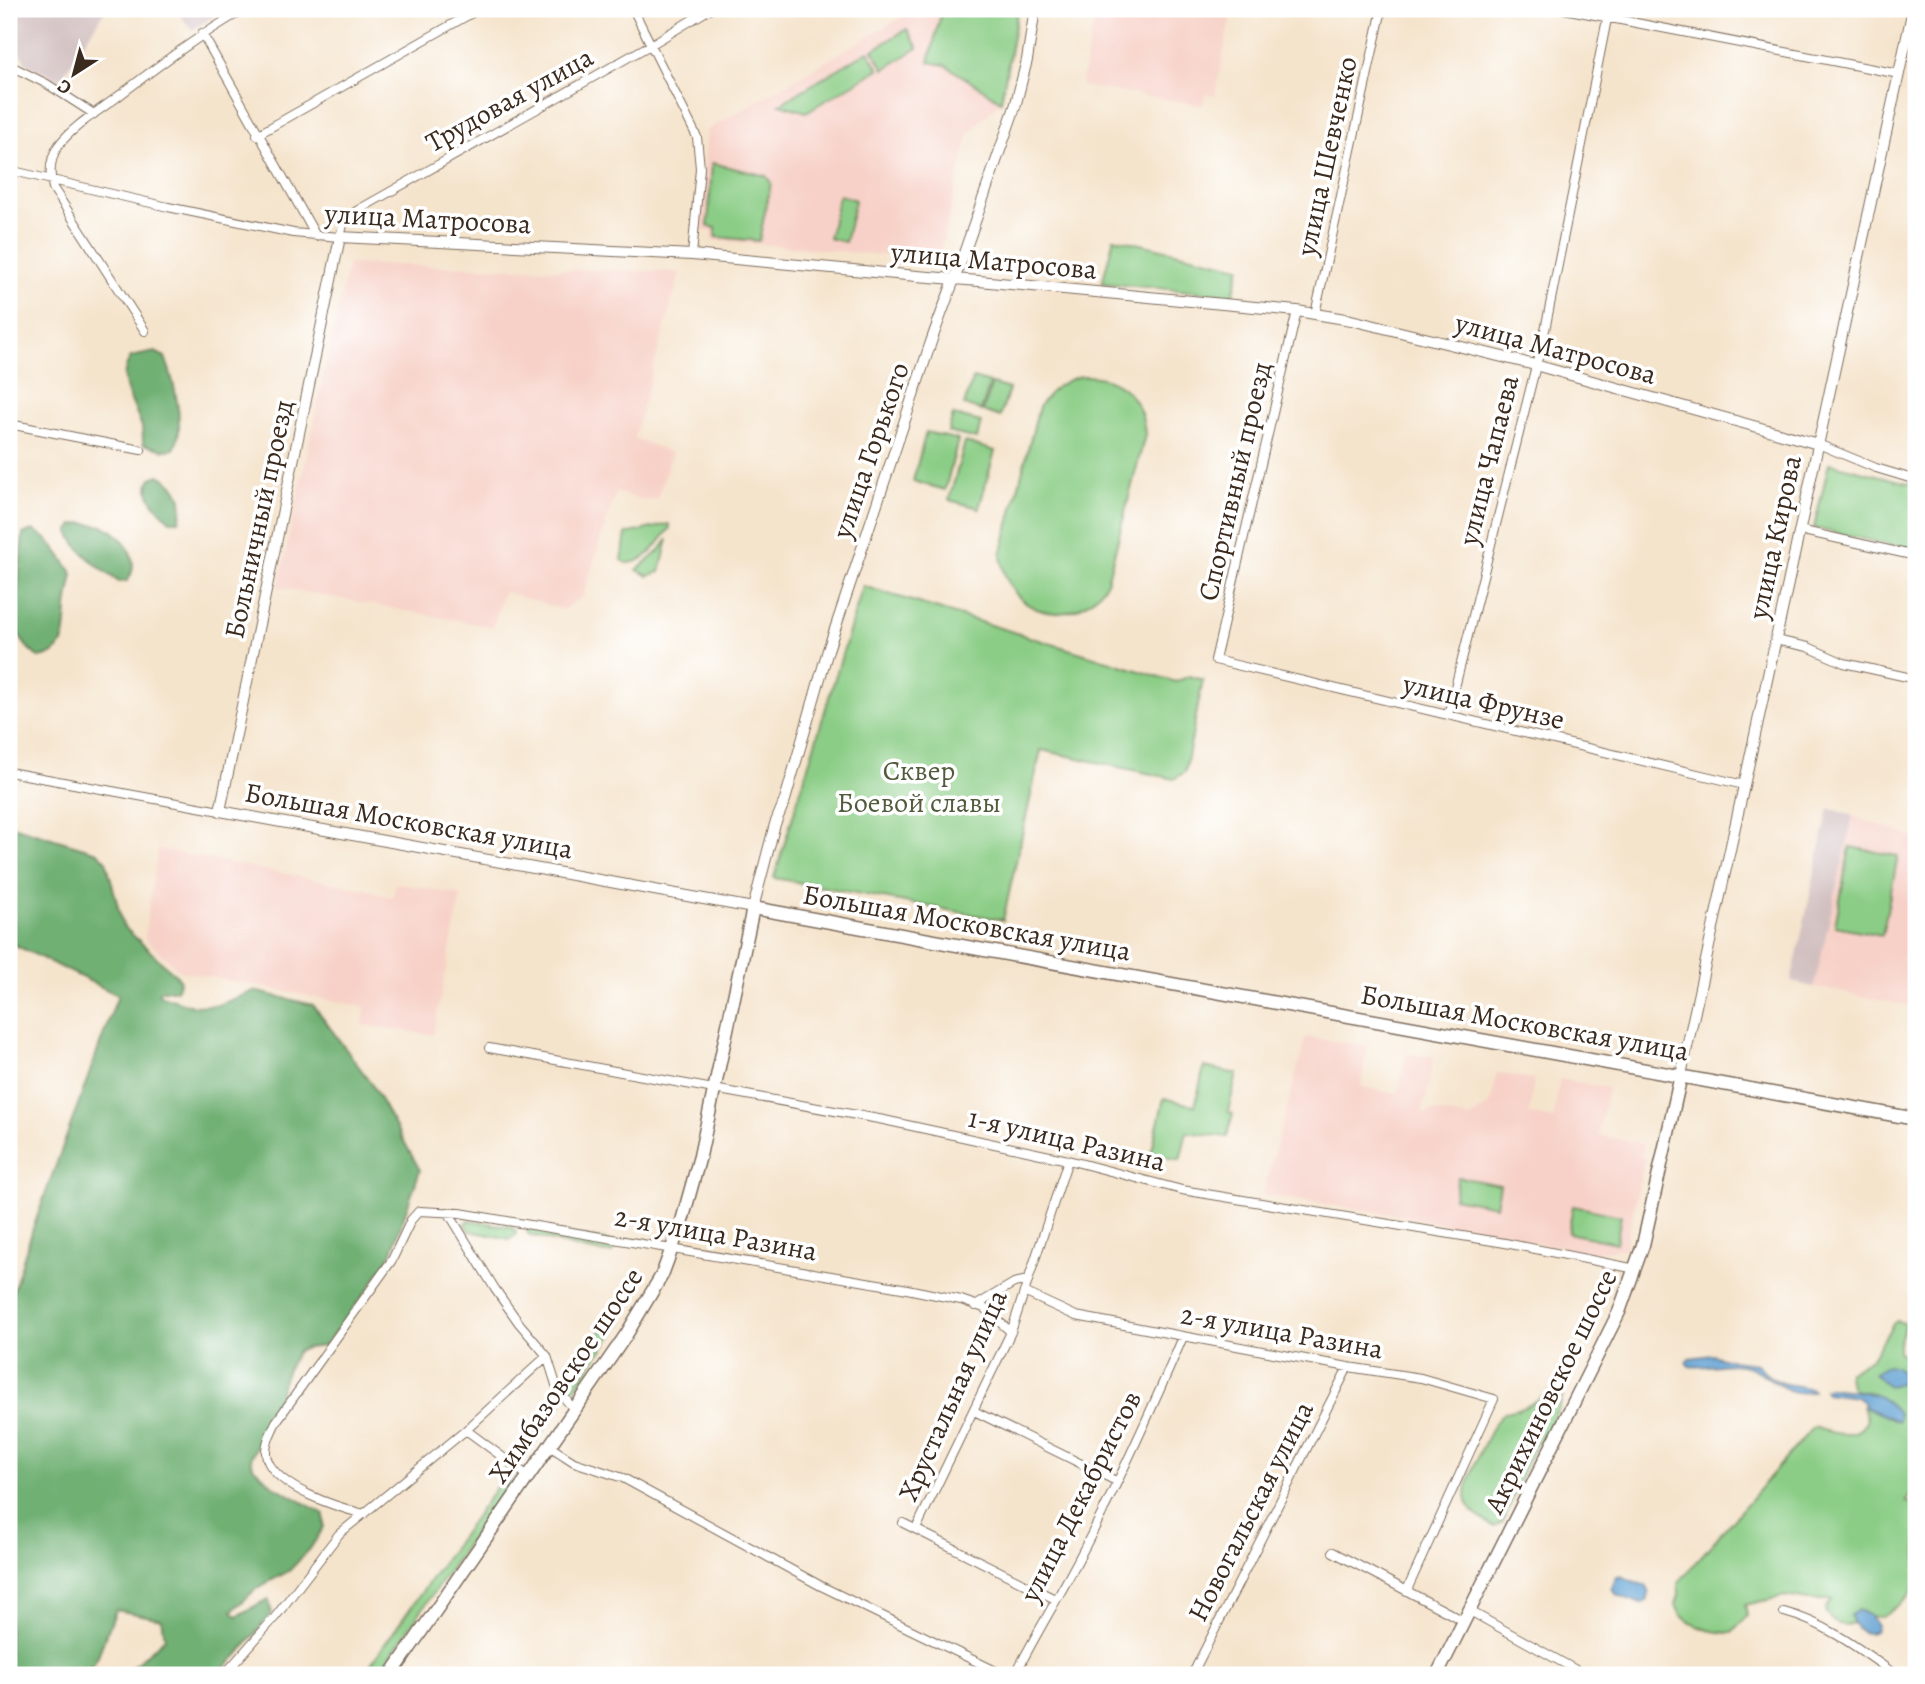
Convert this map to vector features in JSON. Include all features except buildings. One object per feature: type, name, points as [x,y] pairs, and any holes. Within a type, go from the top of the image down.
[{"type":"main road","name":"Большая Московская улица","points":[[753,908],[1916,1119]]},
{"type":"main road","name":"Химбазовское шоссе","points":[[391,1675],[643,1310],[662,1275],[673,1250],[692,1187],[753,908]]},
{"type":"main road","name":"Акрихиновское шоссе","points":[[1437,1675],[1608,1337],[1636,1269],[1652,1210],[1681,1075]]},
{"type":"street","points":[[145,331],[53,188],[51,164],[59,146],[94,114],[202,33],[245,9]]},
{"type":"street","points":[[257,135],[479,9]]},
{"type":"street","points":[[633,9],[690,120],[700,151],[692,255]]},
{"type":"street","name":"Трудовая улица","points":[[340,237],[344,221],[358,211],[710,9]]},
{"type":"street","name":"улица Горького","points":[[753,908],[775,824],[785,800],[828,650],[921,370],[1015,107],[1027,60],[1035,9]]},
{"type":"street","name":"улица Шевченко","points":[[1315,314],[1382,9]]},
{"type":"street","points":[[1564,9],[1899,74]]},
{"type":"street","name":"улица Чапаева","points":[[1448,715],[1547,319],[1609,9]]},
{"type":"street","name":"улица Кирова","points":[[1681,1075],[1913,9]]},
{"type":"street","points":[[202,33],[316,236]]},
{"type":"street","points":[[9,65],[47,84],[94,114]]},
{"type":"street","name":"улица Матросова","points":[[9,170],[168,207],[316,236],[692,255],[1297,311],[1403,331],[1535,365],[1818,444],[1876,468],[1916,480]]},
{"type":"street","name":"Больничный проезд","points":[[220,811],[340,237]]},
{"type":"street","name":"Спортивный проезд","points":[[1214,660],[1297,311]]},
{"type":"street","points":[[9,424],[141,450]]},
{"type":"street","points":[[1799,530],[1916,556]]},
{"type":"street","points":[[1775,640],[1808,647],[1844,663],[1916,679]]},
{"type":"street","name":"улица Фрунзе","points":[[1214,660],[1744,785]]},
{"type":"street","name":"Большая Московская улица","points":[[9,772],[753,908]]},
{"type":"street","name":"1-я улица Разина","points":[[489,1048],[884,1120],[1068,1160],[1182,1190],[1505,1243],[1636,1269]]},
{"type":"street","name":"Хрустальная улица","points":[[916,1530],[1011,1332],[1068,1160]]},
{"type":"street","name":"2-я улица Разина","points":[[364,1514],[332,1506],[297,1488],[275,1472],[267,1458],[267,1445],[275,1422],[392,1261],[411,1220],[419,1211],[448,1212],[961,1300],[984,1308],[1011,1332]]},
{"type":"street","points":[[448,1212],[495,1289],[547,1356],[558,1391],[574,1409]]},
{"type":"street","points":[[975,1306],[1014,1283],[1028,1280]]},
{"type":"street","name":"2-я улица Разина","points":[[1024,1292],[1076,1316],[1421,1378],[1494,1399],[1407,1590]]},
{"type":"street","name":"улица Декабристов","points":[[1015,1675],[1069,1578],[1183,1336]]},
{"type":"street","points":[[224,1675],[276,1616],[332,1542],[466,1430],[547,1356]]},
{"type":"street","name":"Новогальская улица","points":[[1192,1675],[1348,1367]]},
{"type":"street","points":[[974,1411],[1116,1481]]},
{"type":"street","points":[[466,1430],[528,1476]]},
{"type":"street","points":[[549,1446],[574,1462],[623,1478],[810,1581],[1004,1675]]},
{"type":"street","points":[[903,1523],[1055,1599]]},
{"type":"street","points":[[1333,1552],[1585,1675]]},
{"type":"street","points":[[1784,1612],[1829,1630],[1896,1675]]},
{"type":"shaded area","points":[[9,9],[106,9],[60,80],[27,64],[16,48],[9,47]]},
{"type":"shaded area","points":[[175,9],[226,9],[192,30]]},
{"type":"shaded area","points":[[916,9],[942,9],[929,62],[945,65],[1001,101],[969,133],[938,260],[712,240],[712,231],[697,231],[707,130]]},
{"type":"shaded area","points":[[1096,9],[1232,9],[1215,96],[1205,94],[1203,105],[1081,86]]},
{"type":"shaded area","points":[[348,264],[680,272],[634,438],[672,453],[657,500],[648,501],[616,492],[583,596],[563,610],[503,591],[493,627],[278,587]]},
{"type":"shaded area","points":[[1829,808],[1853,816],[1814,987],[1791,982]]},
{"type":"shaded area","points":[[1853,816],[1916,838],[1916,1007],[1814,987]]},
{"type":"shaded area","points":[[158,849],[375,891],[393,897],[396,883],[461,895],[433,1035],[363,1025],[365,1007],[180,971],[144,938]]},
{"type":"shaded area","points":[[1306,1037],[1367,1046],[1361,1087],[1398,1094],[1406,1054],[1434,1057],[1427,1096],[1423,1102],[1422,1113],[1426,1114],[1431,1111],[1471,1118],[1490,1104],[1497,1073],[1534,1079],[1529,1114],[1553,1119],[1560,1079],[1608,1088],[1598,1135],[1644,1144],[1641,1156],[1645,1158],[1625,1248],[1590,1253],[1397,1215],[1263,1195]]},
{"type":"green space","points":[[942,9],[1018,9],[1001,101],[945,65],[929,62]]},
{"type":"green space","points":[[907,29],[918,48],[884,69],[873,50]]},
{"type":"green space","points":[[868,51],[879,69],[806,112],[780,104]]},
{"type":"green space","points":[[712,163],[766,176],[771,183],[759,241],[716,237],[716,228],[708,226]]},
{"type":"green space","points":[[839,195],[855,200],[845,242],[829,238]]},
{"type":"green space","points":[[1114,238],[1240,267],[1233,295],[1102,283]]},
{"type":"green space","points":[[155,352],[165,357],[175,391],[179,429],[174,449],[164,450],[143,444],[142,427],[125,383],[126,366],[131,357]]},
{"type":"green space","points":[[1081,376],[1106,379],[1126,391],[1139,410],[1145,435],[1107,582],[1093,599],[1077,609],[1060,613],[1043,611],[1028,604],[1015,592],[1005,576],[1001,555],[1039,407],[1057,387]]},
{"type":"green space","points":[[973,378],[990,383],[981,411],[964,405]]},
{"type":"green space","points":[[992,384],[1009,389],[1000,417],[983,411]]},
{"type":"green space","points":[[953,415],[981,422],[977,439],[948,432]]},
{"type":"green space","points":[[926,432],[958,440],[945,490],[913,481]]},
{"type":"green space","points":[[965,442],[995,451],[979,508],[949,500]]},
{"type":"green space","points":[[1829,463],[1916,485],[1916,551],[1814,528]]},
{"type":"green space","points":[[159,475],[172,484],[179,494],[182,506],[179,521],[170,521],[150,496],[148,484],[151,478]]},
{"type":"green space","points":[[83,523],[105,527],[125,543],[133,566],[127,581],[119,582],[90,560],[77,545],[69,531],[74,525]]},
{"type":"green space","points":[[669,524],[670,528],[646,556],[634,562],[626,563],[622,560],[626,534]]},
{"type":"green space","points":[[32,530],[50,543],[73,574],[63,640],[56,651],[40,658],[24,644],[14,625],[23,534]]},
{"type":"green space","points":[[668,539],[660,572],[648,576],[637,570],[660,550]]},
{"type":"green space","name":"Сквер Боевой славы","points":[[863,586],[1176,682],[1189,676],[1203,680],[1185,772],[1174,779],[1041,750],[1003,920],[774,878]]},
{"type":"green space","points":[[9,825],[97,852],[106,860],[123,926],[180,979],[177,990],[160,990],[159,995],[192,1006],[218,1005],[254,991],[313,1005],[371,1083],[420,1170],[391,1254],[372,1284],[324,1346],[297,1352],[287,1370],[273,1414],[251,1457],[253,1467],[274,1486],[324,1514],[324,1527],[310,1549],[289,1571],[257,1588],[232,1611],[237,1616],[268,1599],[272,1613],[238,1655],[217,1675],[124,1675],[165,1638],[162,1619],[116,1610],[97,1658],[86,1675],[9,1675],[9,1305],[33,1228],[118,995],[9,942]]},
{"type":"green space","points":[[1850,847],[1898,856],[1882,935],[1835,926]]},
{"type":"green space","points":[[1204,1067],[1237,1074],[1228,1112],[1233,1114],[1227,1137],[1187,1132],[1180,1160],[1151,1154],[1164,1098],[1195,1106]]},
{"type":"green space","points":[[1458,1177],[1500,1185],[1496,1206],[1454,1198]]},
{"type":"green space","points":[[1573,1206],[1621,1216],[1616,1243],[1568,1233]]},
{"type":"green space","points":[[469,1220],[511,1227],[516,1231],[516,1235],[510,1239],[470,1231],[465,1225]]},
{"type":"green space","points":[[529,1229],[605,1240],[614,1249],[612,1253],[581,1248],[530,1235],[527,1232]]},
{"type":"green space","points":[[616,1313],[621,1317],[620,1324],[570,1393],[563,1388],[611,1316]]},
{"type":"green space","points":[[1897,1321],[1904,1323],[1898,1351],[1905,1357],[1916,1359],[1916,1484],[1906,1502],[1916,1507],[1917,1572],[1911,1593],[1884,1615],[1874,1617],[1862,1611],[1851,1615],[1853,1623],[1845,1625],[1834,1622],[1826,1614],[1825,1608],[1832,1600],[1785,1596],[1745,1605],[1747,1616],[1732,1633],[1707,1630],[1691,1623],[1679,1612],[1676,1604],[1679,1595],[1678,1583],[1813,1427],[1843,1434],[1857,1431],[1867,1420],[1863,1406],[1894,1421],[1873,1393],[1853,1390],[1848,1373],[1872,1358]]},
{"type":"green space","points":[[1554,1390],[1563,1394],[1560,1405],[1527,1462],[1503,1522],[1494,1527],[1472,1511],[1466,1496],[1480,1452],[1504,1413],[1525,1407]]},
{"type":"green space","points":[[559,1399],[561,1404],[524,1460],[519,1460],[518,1457],[555,1401]]},
{"type":"green space","points":[[510,1468],[514,1468],[516,1473],[377,1675],[363,1675]]},
{"type":"water","points":[[1712,1355],[1757,1364],[1770,1377],[1782,1383],[1813,1391],[1795,1392],[1742,1365],[1696,1367],[1689,1366],[1686,1362],[1689,1358]]},
{"type":"water","points":[[1886,1366],[1896,1367],[1902,1372],[1901,1383],[1888,1386],[1874,1373]]},
{"type":"water","points":[[1829,1388],[1876,1395],[1899,1414],[1898,1421],[1866,1408],[1856,1397],[1826,1393],[1824,1390]]},
{"type":"water","points":[[1620,1576],[1646,1586],[1649,1591],[1646,1601],[1641,1604],[1616,1594],[1612,1588],[1616,1578]]},
{"type":"water","points":[[1858,1610],[1870,1616],[1877,1625],[1875,1631],[1866,1633],[1856,1627],[1851,1615]]}]
